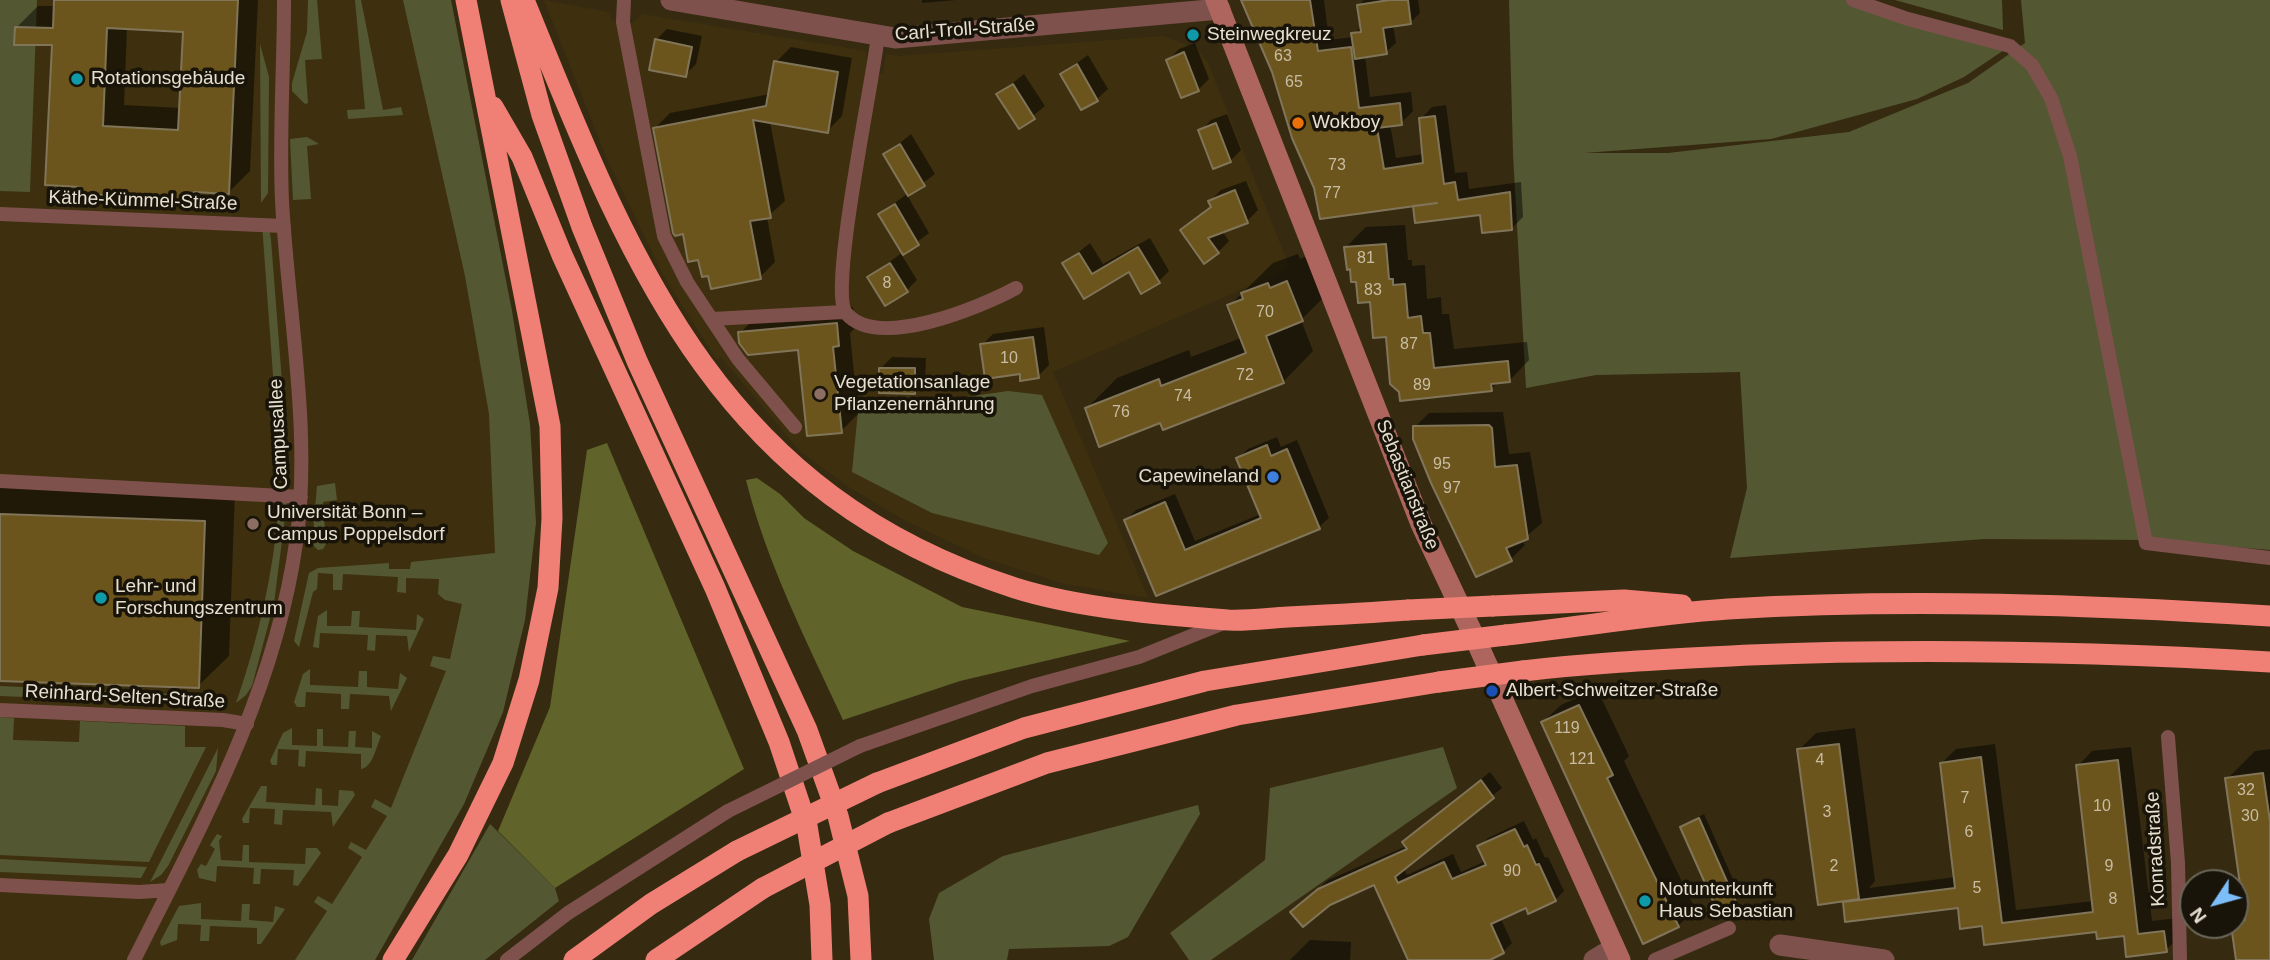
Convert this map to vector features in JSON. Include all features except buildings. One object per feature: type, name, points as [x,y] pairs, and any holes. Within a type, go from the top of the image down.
[{"type":"highway","points":[[393,960],[458,855],[503,763],[529,680],[548,588],[552,518],[550,426],[466,0]]},
{"type":"highway","points":[[511,0],[542,116],[582,227],[637,361],[816,754],[838,816],[858,896],[861,960]]},
{"type":"highway","points":[[524,0],[584,148],[659,298],[688,347],[722,392],[789,462],[823,490],[908,544],[1016,588],[1072,602],[1231,620],[1625,600],[1726,610]]},
{"type":"highway","points":[[484,90],[522,157],[562,255],[715,588],[779,742],[807,825],[820,905],[822,960]]},
{"type":"highway","points":[[574,960],[651,904],[737,851],[877,783],[1024,728],[1205,681],[1423,645],[1726,610],[1920,602],[2124,607],[2270,616]]},
{"type":"highway","points":[[656,960],[762,888],[888,823],[1047,763],[1237,715],[1522,671],[1697,658],[1846,651],[2096,652],[2270,662]]},
{"type":"street","name":"Carl-Troll-Straße","points":[[671,0],[895,38],[1218,5]]},
{"type":"street","name":"Sebastianstraße","points":[[1218,5],[1420,524],[1479,647],[1617,954]]},
{"type":"street","points":[[1780,945],[1884,960]]},
{"type":"street","points":[[1594,960],[1617,954]]},
{"type":"lane","name":"Campusallee","points":[[134,960],[247,724],[286,598],[301,497],[284,226],[281,121],[284,0]]},
{"type":"lane","points":[[624,0],[623,22],[664,236],[687,282],[738,359],[795,427]]},
{"type":"lane","points":[[1853,0],[1908,19],[2010,46],[2032,65],[2051,98],[2070,156],[2146,543],[2270,558]]},
{"type":"lane","points":[[844,312],[841,299],[844,242],[874,73],[878,35]]},
{"type":"lane","name":"Käthe-Kümmel-Straße","points":[[0,214],[284,226]]},
{"type":"lane","points":[[712,319],[844,312],[859,323],[884,328],[955,316],[1016,288]]},
{"type":"lane","points":[[0,481],[301,497]]},
{"type":"lane","points":[[507,960],[568,913],[728,811],[860,746],[1032,686],[1139,657],[1231,620]]},
{"type":"lane","name":"Reinhard-Selten-Straße","points":[[0,710],[223,720],[247,724]]},
{"type":"lane","name":"Konradstraße","points":[[2168,737],[2178,863],[2180,960]]},
{"type":"lane","points":[[0,885],[139,892],[169,890]]},
{"type":"lane","points":[[1655,960],[1729,928]]},
{"type":"shaded area","name":"Universität Bonn – Campus Poppelsdorf","points":[[0,0],[435,0],[511,440],[500,608],[328,960],[0,960]]},
{"type":"shaded area","points":[[544,0],[608,12],[612,20],[633,23],[643,14],[866,51],[867,71],[883,74],[886,54],[899,56],[1163,36],[1197,49],[1207,61],[1290,268],[1053,372],[1148,598],[1065,584],[984,558],[904,520],[849,487],[800,451],[721,357],[717,360],[663,275],[607,159]]},
{"type":"green space","points":[[0,0],[37,0],[30,192],[0,191]]},
{"type":"green space","points":[[308,0],[317,0],[322,59],[305,60],[308,103],[305,104],[292,91],[292,83],[307,32]]},
{"type":"green space","points":[[355,0],[361,0],[383,110],[401,107],[403,115],[348,119],[347,110],[365,109]]},
{"type":"green space","points":[[403,0],[451,0],[512,311],[530,424],[536,523],[525,620],[503,712],[464,804],[375,960],[295,960],[327,911],[314,902],[318,896],[332,904],[362,857],[348,848],[351,842],[366,850],[387,816],[371,807],[375,799],[391,808],[446,671],[430,666],[433,656],[450,659],[462,604],[445,600],[438,594],[439,579],[406,578],[406,593],[397,592],[398,577],[343,574],[342,590],[333,590],[333,574],[318,573],[317,589],[313,592],[299,647],[294,641],[309,573],[318,568],[389,563],[389,569],[410,569],[411,562],[495,553],[489,414],[465,276]]},
{"type":"green space","points":[[1509,0],[1853,0],[2010,46],[1964,77],[1917,99],[1771,139],[1584,153],[1668,153],[1849,132],[1968,83],[2025,43],[2021,0],[2270,0],[2270,550],[2152,540],[1984,539],[1730,558],[1747,488],[1740,372],[1596,375],[1526,388],[1513,154]]},
{"type":"green space","points":[[1895,0],[2002,0],[2003,30]]},
{"type":"green space","points":[[260,44],[269,77],[268,193],[261,203]]},
{"type":"green space","points":[[307,137],[319,144],[307,146],[311,199],[293,200],[290,139]]},
{"type":"green space","points":[[262,224],[270,233],[271,240],[289,472],[280,471]]},
{"type":"green space","points":[[1008,391],[1042,395],[1108,543],[1099,555],[932,513],[852,472],[859,401],[945,400]]},
{"type":"green space","points":[[607,443],[744,769],[555,888],[498,831],[550,707],[587,450]]},
{"type":"green space","points":[[757,478],[780,494],[804,518],[853,551],[962,607],[1130,641],[960,681],[843,720],[765,542],[746,480]]},
{"type":"green space","points":[[335,483],[337,500],[323,502],[326,544],[323,549],[318,550],[312,544],[317,486]]},
{"type":"green space","points":[[279,502],[287,502],[274,603],[252,686],[236,703],[264,604]]},
{"type":"green space","points":[[327,610],[327,626],[351,626],[352,611],[360,611],[359,627],[416,630],[417,614],[424,619],[409,652],[407,636],[376,635],[375,651],[367,650],[368,635],[320,633],[319,648],[313,647],[318,616]]},
{"type":"green space","points":[[310,669],[310,685],[358,687],[359,671],[367,671],[367,687],[398,689],[400,673],[407,678],[391,711],[389,696],[350,694],[349,709],[341,709],[341,694],[306,692],[305,707],[297,707],[294,702],[303,674]]},
{"type":"green space","points":[[0,686],[216,696],[214,705],[0,696]]},
{"type":"green space","points":[[0,717],[14,718],[13,740],[79,742],[80,721],[185,726],[185,747],[206,747],[149,862],[0,855]]},
{"type":"green space","points":[[292,728],[292,745],[317,746],[317,729],[323,729],[323,746],[348,747],[349,731],[356,731],[355,747],[372,748],[372,731],[381,736],[371,761],[361,769],[361,754],[306,751],[305,767],[298,766],[299,750],[278,749],[277,765],[272,765],[270,761],[283,733]]},
{"type":"green space","points":[[1443,747],[1457,788],[1211,960],[1189,960],[1170,933],[1265,860],[1270,788]]},
{"type":"green space","points":[[218,748],[216,771],[168,866],[150,882]]},
{"type":"green space","points":[[261,786],[267,786],[266,802],[315,805],[316,788],[322,789],[322,805],[338,806],[339,790],[353,791],[355,795],[333,827],[331,812],[283,810],[282,825],[274,824],[275,809],[250,808],[249,823],[243,823],[242,819]]},
{"type":"green space","points":[[1198,805],[1200,814],[1128,937],[1109,946],[1009,949],[1007,960],[934,960],[929,919],[939,893],[1003,856]]},
{"type":"green space","points":[[490,824],[555,888],[559,901],[485,960],[412,960]]},
{"type":"green space","points":[[217,834],[222,836],[219,841],[221,860],[242,861],[243,845],[249,845],[249,862],[305,864],[306,848],[317,848],[321,853],[298,886],[293,885],[294,870],[261,869],[260,884],[253,884],[254,868],[217,866],[216,882],[199,878],[197,870],[201,864],[206,866],[215,849],[210,845]]},
{"type":"green space","points":[[0,859],[147,867],[141,878],[0,872]]},
{"type":"green space","points":[[201,903],[201,919],[241,921],[242,904],[250,904],[249,920],[273,922],[275,906],[285,909],[261,944],[257,944],[257,928],[210,926],[209,941],[200,941],[201,925],[178,924],[177,940],[161,946],[160,942],[179,906]]},
{"type":"place","name":"Steinwegkreuz","points":[[1193,35]]},
{"type":"place","name":"Rotationsgebäude","points":[[77,79]]},
{"type":"place","name":"Wokboy","points":[[1298,123]]},
{"type":"place","name":"Vegetationsanlage Pflanzenernährung","points":[[820,394]]},
{"type":"place","name":"Capewineland","points":[[1273,477]]},
{"type":"place","name":"Universität Bonn – Campus Poppelsdorf","points":[[253,524]]},
{"type":"place","name":"Lehr- und Forschungszentrum","points":[[101,598]]},
{"type":"place","name":"Albert-Schweitzer-Straße","points":[[1492,691]]},
{"type":"place","name":"Notunterkunft Haus Sebastian","points":[[1645,901]]}]
